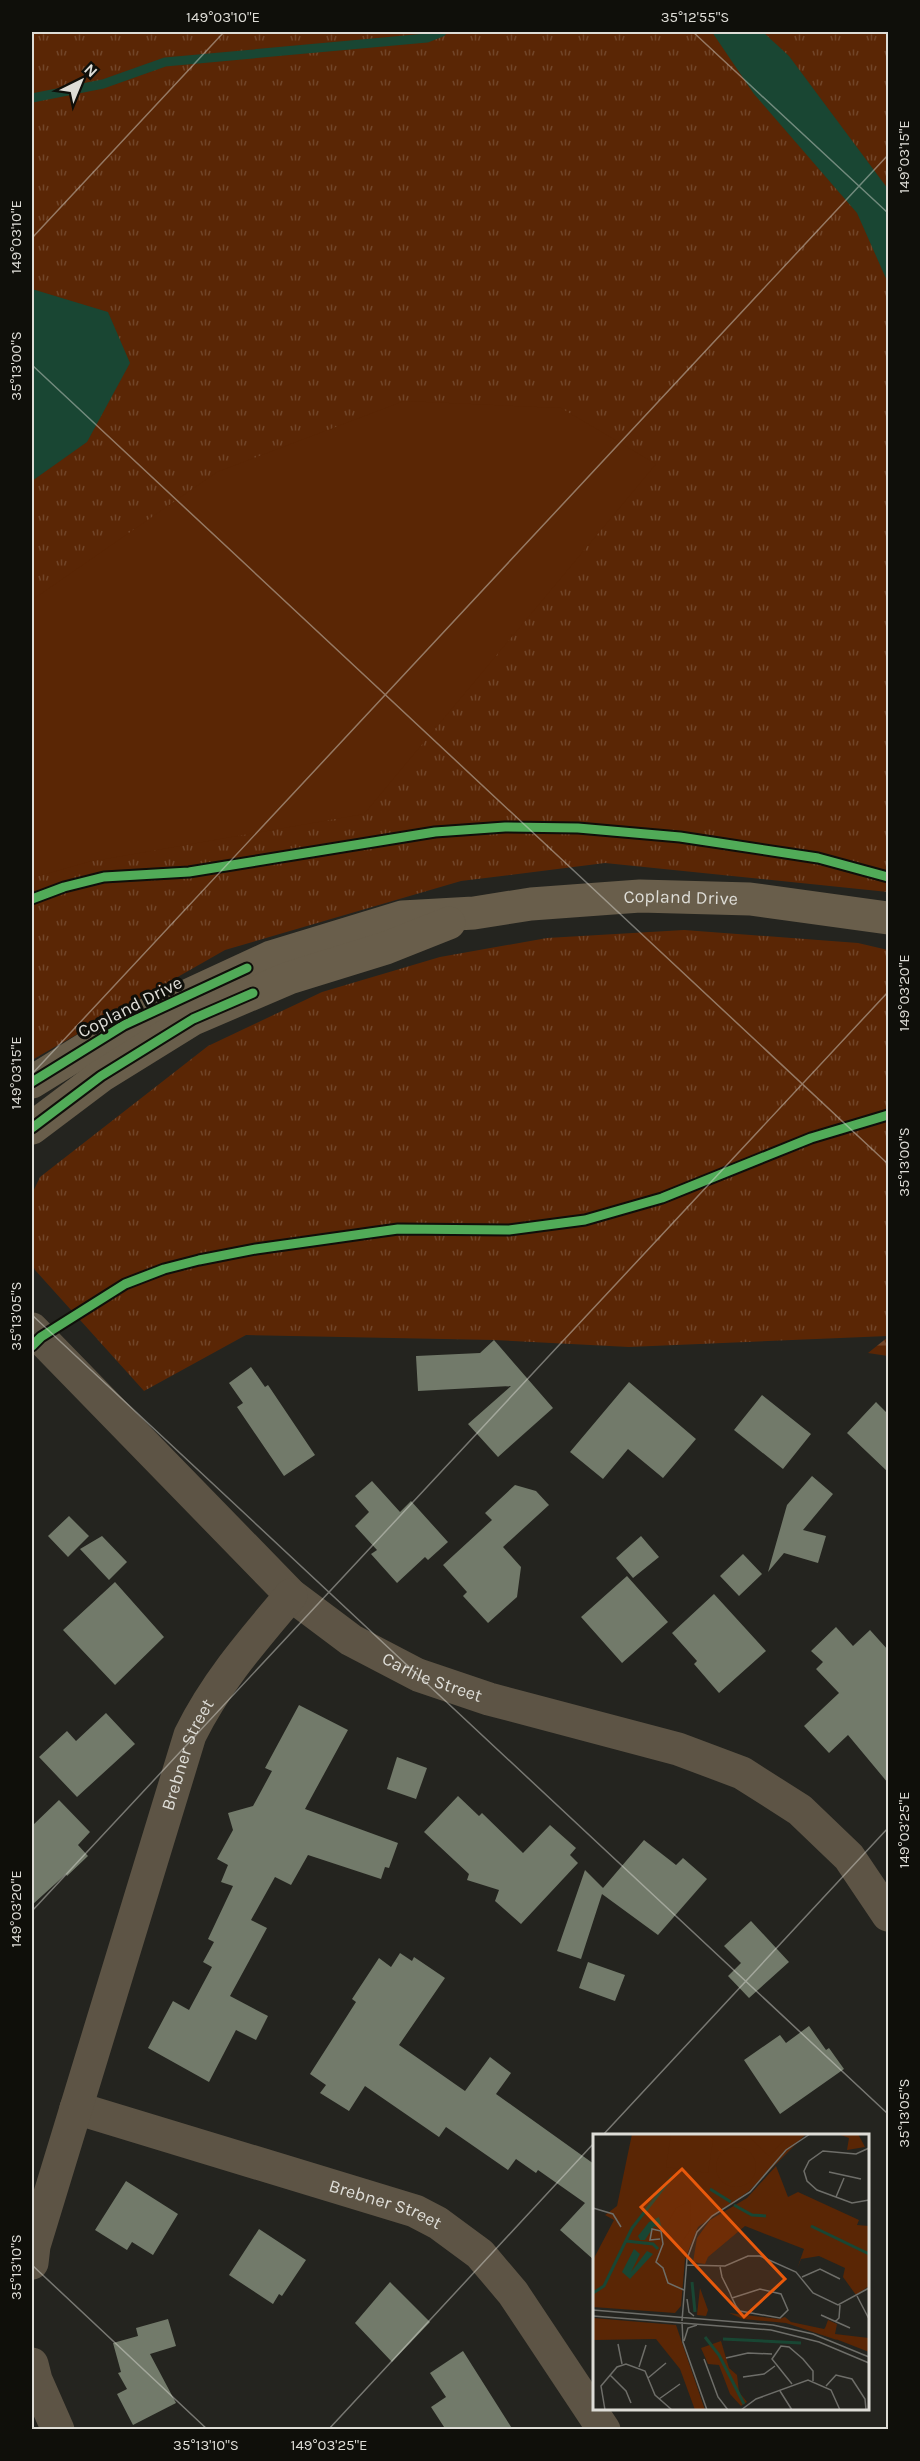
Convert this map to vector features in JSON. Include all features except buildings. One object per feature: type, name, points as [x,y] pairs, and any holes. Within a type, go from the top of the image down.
[{"type":"main road","name":"Copland Drive","points":[[32,1082],[124,1025],[271,957],[474,913],[531,904],[640,896],[750,899],[888,918]]},
{"type":"main road","name":"Copland Drive","points":[[32,1128],[102,1076],[193,1019],[404,928]]},
{"type":"street","name":"Carlile Street","points":[[32,1328],[291,1595],[351,1640],[418,1675],[489,1699],[678,1749],[742,1773],[800,1810],[849,1857],[888,1915]]},
{"type":"street","name":"Brebner Street","points":[[32,2263],[34,2246],[190,1735],[205,1705],[243,1651],[291,1595]]},
{"type":"street","name":"Brebner Street","points":[[76,2108],[415,2211],[438,2223],[480,2254],[513,2294],[604,2430]]},
{"type":"street","points":[[32,2364],[36,2380],[58,2430]]},
{"type":"green space","points":[[32,32],[888,32],[888,892],[605,863],[461,881],[225,950],[32,1060]]},
{"type":"green space","points":[[404,401],[561,408],[656,464],[364,814],[88,862],[32,878],[32,600],[217,472]]},
{"type":"green space","points":[[684,930],[858,943],[888,950],[888,1336],[629,1347],[494,1340],[246,1335],[144,1391],[35,1270],[32,1263],[32,1194],[40,1177],[208,1046],[322,992],[440,957],[547,938]]},
{"type":"green space","points":[[888,1337],[888,1356],[868,1353]]},
{"type":"shaded area","points":[[712,32],[763,32],[789,56],[888,189],[888,283],[857,213],[754,94]]},
{"type":"shaded area","points":[[32,289],[108,312],[130,363],[87,442],[32,481]]},
{"type":"waterway","points":[[32,98],[103,84],[165,62],[427,38],[442,32]]},
{"type":"cycle path","points":[[32,899],[64,887],[104,877],[189,872],[435,832],[505,827],[578,828],[680,837],[818,858],[888,877]]},
{"type":"cycle path","points":[[32,1082],[124,1025],[247,968]]},
{"type":"cycle path","points":[[32,1128],[101,1076],[193,1019],[253,993]]},
{"type":"cycle path","points":[[32,1346],[41,1337],[125,1284],[164,1269],[256,1249],[398,1229],[509,1230],[585,1220],[662,1198],[811,1138],[888,1115]]}]
